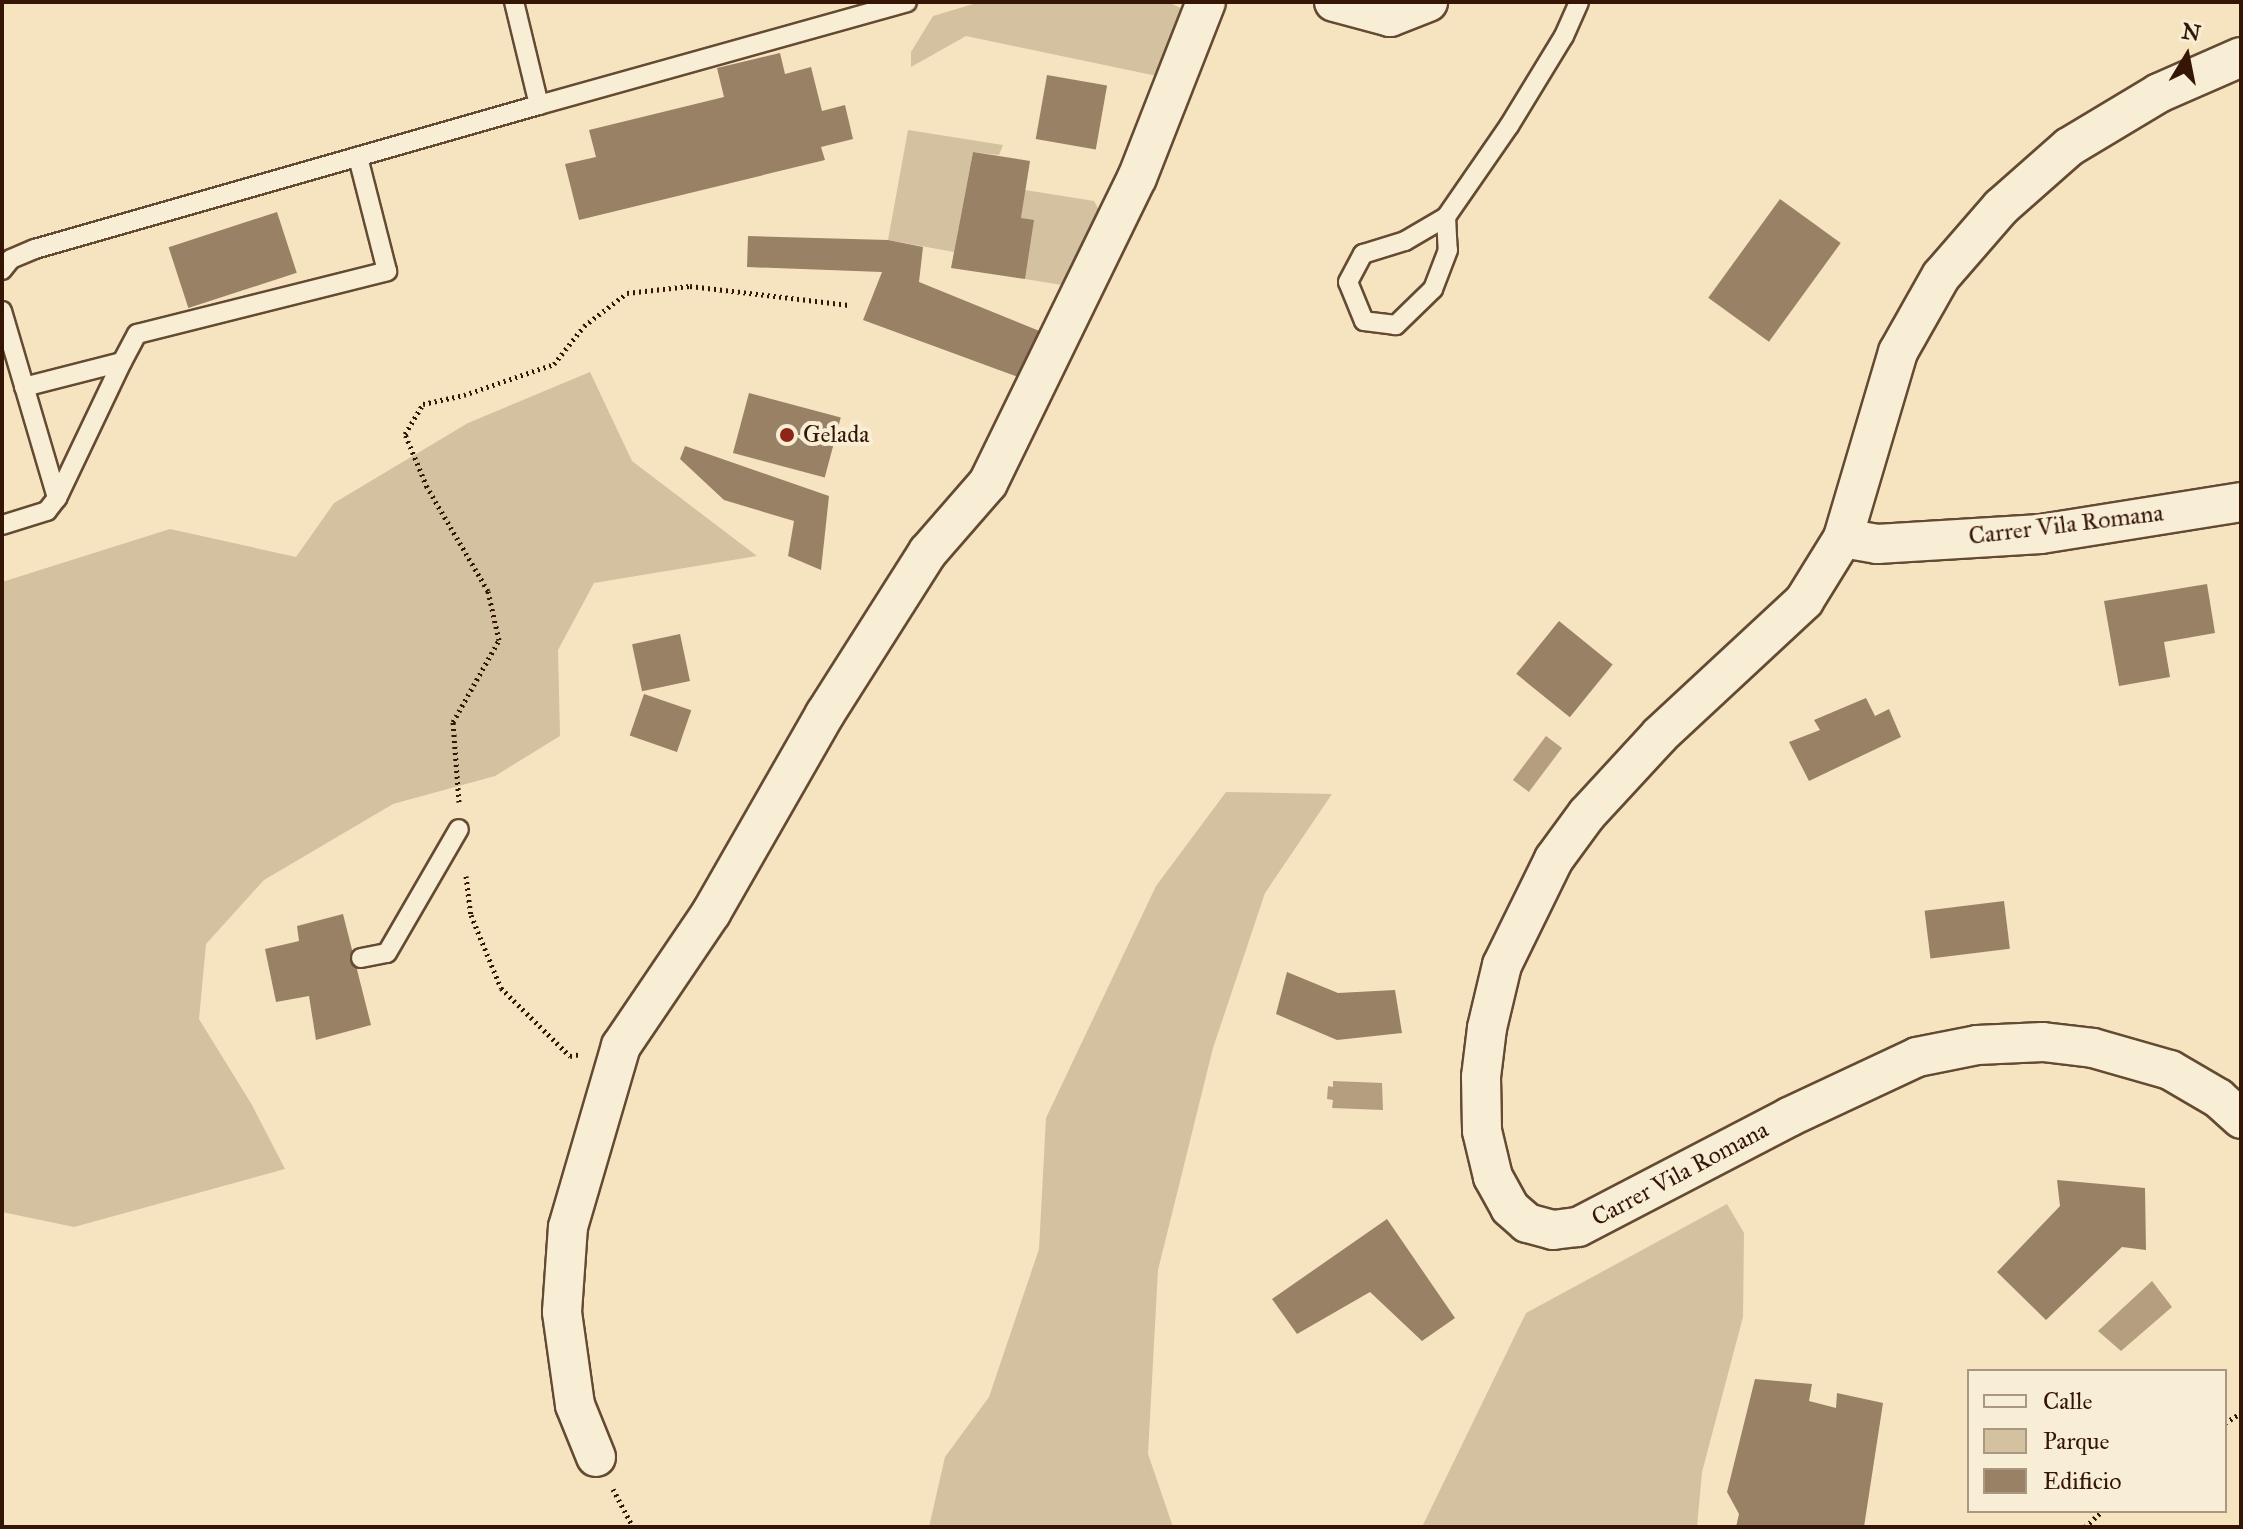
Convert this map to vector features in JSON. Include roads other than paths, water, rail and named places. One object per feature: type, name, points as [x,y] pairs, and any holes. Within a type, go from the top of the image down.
[{"type":"street","points":[[596,1457],[575,1405],[562,1312],[568,1227],[621,1046],[711,913],[825,714],[928,552],[988,483],[1137,178],[1206,2]]},
{"type":"street","points":[[1334,2],[1390,17],[1428,2]]},
{"type":"street","name":"Carrer Vila Romana","points":[[2241,57],[2159,93],[2069,147],[2001,207],[1941,276],[1898,352],[1843,538],[1804,601],[1660,735],[1587,814],[1554,859],[1502,965],[1487,1028],[1481,1077],[1482,1131],[1493,1177],[1510,1208],[1527,1223],[1553,1230],[1578,1227],[1789,1117],[1917,1057],[1977,1045],[2043,1042],[2093,1048],[2170,1070],[2218,1098],[2241,1119]]},
{"type":"street","name":"Carrer Vila Romana","points":[[1843,538],[1877,544],[2041,534],[2241,502]]},
{"type":"lane","points":[[514,2],[539,105]]},
{"type":"lane","points":[[2,270],[11,259],[35,249],[907,2]]},
{"type":"lane","points":[[1446,217],[1448,250],[1433,289],[1396,325],[1364,321],[1348,282],[1363,254],[1405,241],[1446,217],[1509,126],[1564,36],[1579,2]]},
{"type":"lane","points":[[2,525],[47,511],[57,498],[137,334],[387,271],[358,157]]},
{"type":"lane","points":[[2,311],[57,498]]},
{"type":"lane","points":[[24,387],[122,362]]},
{"type":"lane","points":[[361,958],[387,953],[459,829]]},
{"type":"place","name":"Gelada","points":[[787,435]]}]
